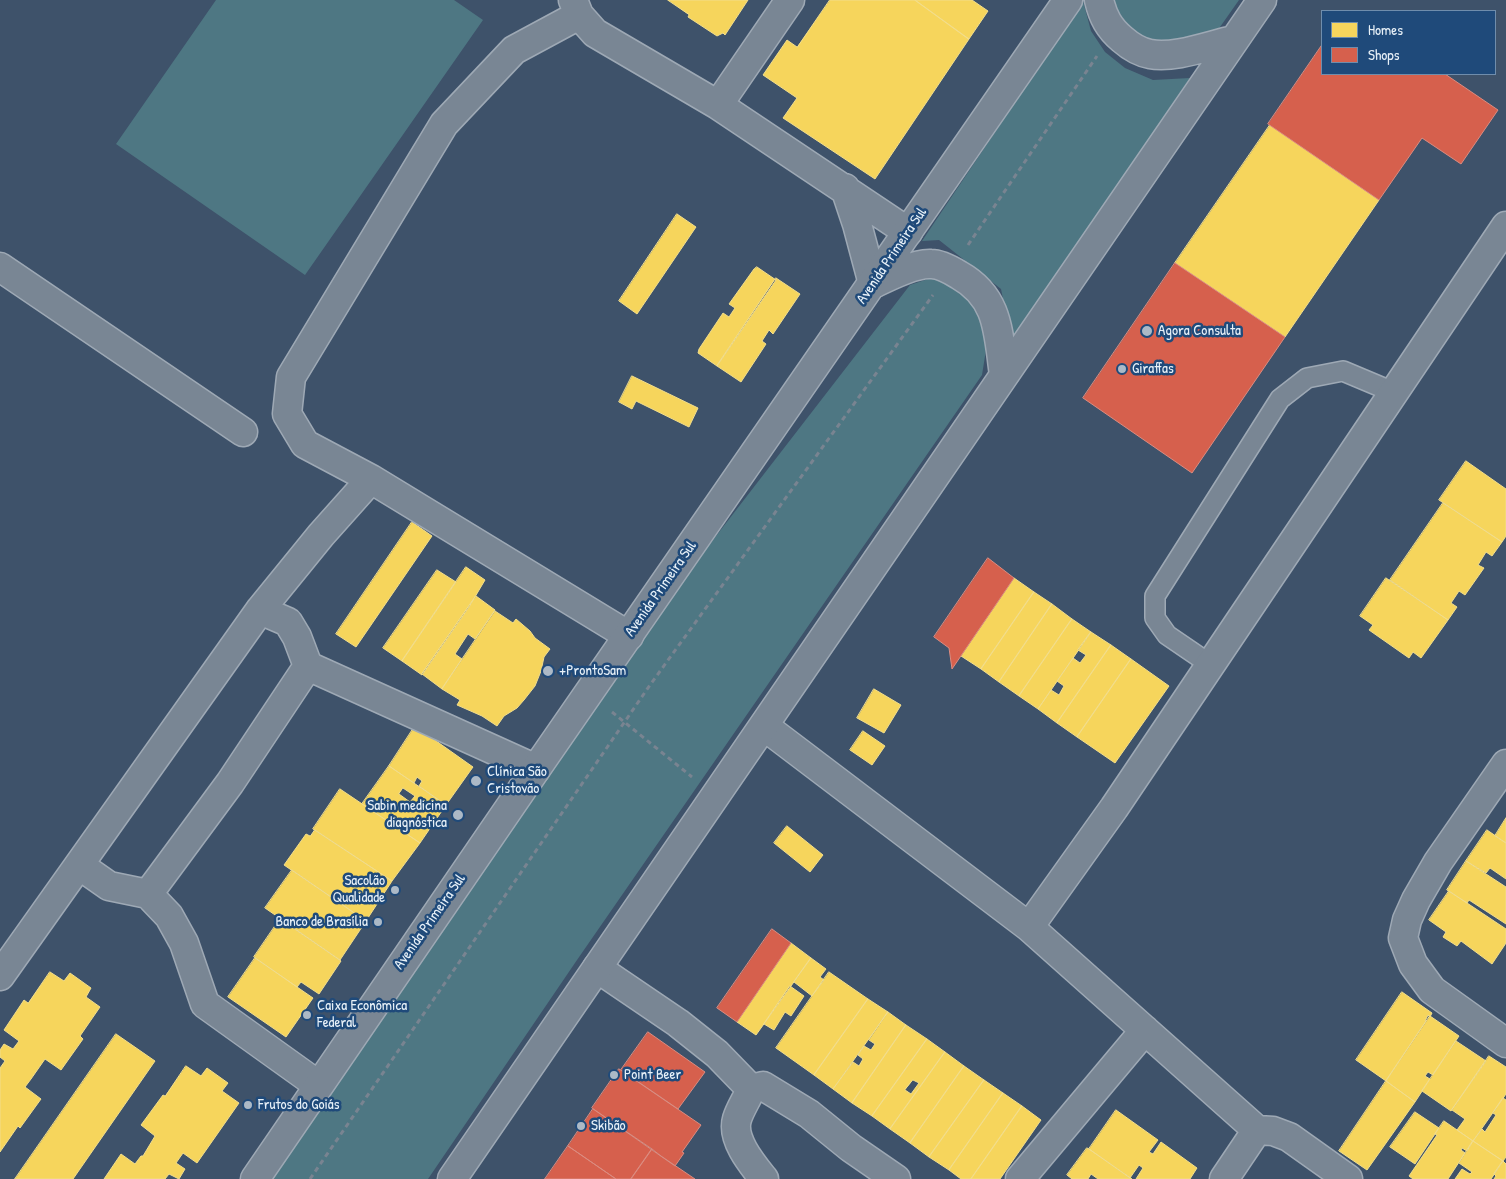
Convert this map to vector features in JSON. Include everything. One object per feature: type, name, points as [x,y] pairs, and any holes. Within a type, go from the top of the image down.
[{"type":"street","points":[[718,105],[790,0]]},
{"type":"street","name":"Avenida Primeira Sul","points":[[255,1179],[1068,0]]},
{"type":"street","points":[[1099,0],[1103,15],[1113,32],[1132,47],[1150,54],[1175,54],[1234,40]]},
{"type":"street","points":[[452,1179],[1262,0]]},
{"type":"street","points":[[629,636],[371,479],[305,444],[287,414],[291,377],[444,124],[514,50],[576,7],[595,33],[718,105],[845,188],[908,232]]},
{"type":"street","points":[[845,188],[873,284],[910,268],[931,264],[951,270],[970,281],[987,299],[996,319],[1004,375]]},
{"type":"street","points":[[1029,926],[1114,808],[1506,226]]},
{"type":"street","points":[[0,267],[243,432]]},
{"type":"street","points":[[0,976],[260,610],[321,535],[371,479]]},
{"type":"street","points":[[260,610],[288,622],[297,637],[308,666],[536,769]]},
{"type":"street","points":[[148,894],[230,783],[308,666]]},
{"type":"street","points":[[764,726],[1029,926],[1258,1130],[1273,1131],[1289,1137],[1348,1179]]},
{"type":"street","points":[[1506,764],[1438,862],[1416,900],[1407,920],[1403,938],[1413,964],[1432,990],[1506,1043]]},
{"type":"street","points":[[79,864],[109,886],[148,894],[169,916],[180,936],[205,1004],[318,1085]]},
{"type":"street","points":[[597,968],[678,1023],[710,1049],[751,1089]]},
{"type":"street","points":[[1020,1179],[1145,1030]]},
{"type":"street","points":[[751,1089],[763,1086],[809,1114],[851,1148],[896,1179]]},
{"type":"street","points":[[751,1089],[737,1119],[736,1133],[743,1149],[764,1179]]},
{"type":"street","points":[[1224,1179],[1258,1130]]},
{"type":"lane","points":[[1211,665],[1167,635],[1155,618],[1155,596],[1280,399],[1307,378],[1343,371],[1393,392]]},
{"type":"path","points":[[310,1179],[625,722],[951,270],[1113,32]]},
{"type":"path","points":[[589,693],[716,797]]},
{"type":"shaded area","points":[[216,0],[454,0],[483,20],[305,275],[116,144]]},
{"type":"shaded area","points":[[1114,0],[1239,0],[1213,37],[1189,43],[1145,41],[1131,29],[1117,10]]},
{"type":"shaded area","points":[[1083,1],[1091,31],[1105,52],[1125,68],[1153,80],[1190,78],[1012,343],[1001,289],[939,240],[922,241]]},
{"type":"shaded area","points":[[934,277],[963,288],[988,322],[982,375],[577,960],[428,1179],[260,1179],[536,769],[910,285]]},
{"type":"building: Homes","points":[[668,0],[748,0],[725,35],[723,33],[717,36],[688,17],[689,15]]},
{"type":"building: Homes","points":[[830,0],[915,0],[969,39],[875,179],[783,118],[797,98],[763,75],[787,40],[797,47]]},
{"type":"building: Homes","points":[[915,0],[972,0],[988,11],[969,39]]},
{"type":"building: Homes","points":[[1270,125],[1379,200],[1285,337],[1175,263]]},
{"type":"building: Homes","points":[[677,214],[696,227],[637,314],[619,301]]},
{"type":"building: Homes","points":[[757,267],[776,280],[717,366],[698,353],[699,349],[723,313],[729,317],[735,308],[729,304]]},
{"type":"building: Homes","points":[[776,278],[800,294],[773,334],[769,330],[762,341],[766,344],[741,382],[717,366]]},
{"type":"building: Homes","points":[[632,376],[698,408],[689,427],[636,401],[632,409],[619,402]]},
{"type":"building: Homes","points":[[1466,461],[1506,489],[1506,536],[1502,542],[1439,500]]},
{"type":"building: Homes","points":[[1443,503],[1502,542],[1492,556],[1486,552],[1478,565],[1484,568],[1465,595],[1459,591],[1451,603],[1457,607],[1448,620],[1390,580]]},
{"type":"building: Homes","points":[[412,522],[432,536],[356,647],[336,634]]},
{"type":"building: Homes","points":[[466,567],[485,580],[469,607],[422,675],[402,661]]},
{"type":"building: Homes","points":[[437,570],[456,582],[402,661],[383,648]]},
{"type":"building: Homes","points":[[1014,578],[1034,592],[981,669],[961,656]]},
{"type":"building: Homes","points":[[1386,578],[1448,620],[1421,658],[1413,652],[1409,658],[1369,630],[1373,625],[1360,616]]},
{"type":"building: Homes","points":[[1034,592],[1052,604],[999,682],[981,669]]},
{"type":"building: Homes","points":[[476,596],[495,610],[475,639],[468,634],[455,654],[462,659],[442,689],[422,674]]},
{"type":"building: Homes","points":[[1052,604],[1072,619],[1019,696],[999,682]]},
{"type":"building: Homes","points":[[495,611],[513,623],[516,619],[535,638],[550,649],[544,657],[535,686],[517,708],[504,716],[497,726],[482,716],[457,705],[460,700],[442,689]]},
{"type":"building: Homes","points":[[1072,619],[1091,632],[1038,709],[1019,696]]},
{"type":"building: Homes","points":[[1091,632],[1111,645],[1057,723],[1038,709],[1051,690],[1059,695],[1064,686],[1057,681],[1073,658],[1080,663],[1086,655],[1078,650]]},
{"type":"building: Homes","points":[[1111,645],[1131,659],[1077,737],[1057,723]]},
{"type":"building: Homes","points":[[1131,659],[1169,686],[1115,763],[1077,737]]},
{"type":"building: Homes","points":[[874,689],[901,705],[884,733],[857,718]]},
{"type":"building: Homes","points":[[415,726],[473,767],[446,805],[419,786],[422,781],[417,777],[414,783],[389,766]]},
{"type":"building: Homes","points":[[863,731],[885,746],[872,765],[850,750]]},
{"type":"building: Homes","points":[[389,766],[446,805],[420,843],[362,804]],"holes":[[[403,788],[415,796],[410,802],[399,794]]]},
{"type":"building: Homes","points":[[340,789],[420,843],[392,881],[313,829]]},
{"type":"building: Homes","points":[[1506,818],[1506,843],[1495,836]]},
{"type":"building: Homes","points":[[787,826],[823,855],[810,872],[774,843]]},
{"type":"building: Homes","points":[[315,830],[392,881],[366,921],[284,865],[306,834],[310,836]]},
{"type":"building: Homes","points":[[1487,830],[1506,843],[1506,879],[1490,868],[1486,873],[1466,861]]},
{"type":"building: Homes","points":[[1466,861],[1506,887],[1506,924],[1469,900],[1467,903],[1447,890]]},
{"type":"building: Homes","points":[[292,870],[366,921],[340,960],[265,908]]},
{"type":"building: Homes","points":[[1449,891],[1506,929],[1506,943],[1492,964],[1461,941],[1457,946],[1443,937],[1446,932],[1429,920]]},
{"type":"building: Homes","points":[[280,919],[341,961],[319,994],[301,982],[297,987],[254,957]]},
{"type":"building: Homes","points":[[791,943],[811,958],[756,1035],[737,1022]]},
{"type":"building: Homes","points":[[255,958],[313,998],[286,1037],[228,997]]},
{"type":"building: Homes","points":[[811,958],[826,969],[820,977],[824,980],[812,996],[794,982]]},
{"type":"building: Homes","points":[[50,972],[64,981],[70,973],[91,988],[86,997],[100,1007],[80,1036],[83,1039],[61,1070],[45,1059],[25,1087],[41,1099],[20,1128],[18,1126],[0,1152],[0,1068],[5,1061],[0,1057],[0,1050],[4,1044],[13,1049],[19,1041],[4,1030],[24,1000],[28,1003]]},
{"type":"building: Homes","points":[[829,972],[868,999],[814,1075],[776,1048]]},
{"type":"building: Homes","points":[[790,986],[804,996],[791,1016],[785,1012],[774,1030],[764,1024]]},
{"type":"building: Homes","points":[[1402,992],[1432,1013],[1430,1017],[1428,1015],[1426,1021],[1386,1081],[1356,1060]]},
{"type":"building: Homes","points":[[868,999],[888,1012],[833,1089],[814,1075]]},
{"type":"building: Homes","points":[[888,1012],[906,1025],[852,1103],[833,1089],[853,1062],[859,1066],[863,1059],[858,1055],[864,1046],[871,1050],[875,1044],[869,1040]]},
{"type":"building: Homes","points":[[1430,1016],[1459,1036],[1433,1075],[1428,1072],[1425,1076],[1430,1079],[1415,1102],[1386,1081]]},
{"type":"building: Homes","points":[[906,1025],[927,1039],[872,1116],[852,1103]]},
{"type":"building: Homes","points":[[116,1034],[155,1061],[73,1179],[15,1179]]},
{"type":"building: Homes","points":[[927,1039],[945,1052],[890,1129],[872,1116]],"holes":[[[913,1080],[919,1083],[911,1094],[905,1090]]]},
{"type":"building: Homes","points":[[1456,1041],[1486,1061],[1451,1111],[1422,1091]]},
{"type":"building: Homes","points":[[945,1052],[964,1066],[910,1143],[890,1129]]},
{"type":"building: Homes","points":[[1489,1056],[1506,1067],[1506,1094],[1473,1141],[1457,1130],[1465,1119],[1452,1110]]},
{"type":"building: Homes","points":[[186,1066],[201,1076],[207,1068],[228,1083],[222,1091],[239,1103],[197,1163],[183,1153],[176,1163],[185,1169],[179,1179],[169,1174],[165,1179],[104,1179],[121,1154],[135,1164],[143,1156],[155,1136],[141,1125]]},
{"type":"building: Homes","points":[[964,1066],[984,1080],[929,1157],[910,1143]]},
{"type":"building: Homes","points":[[984,1080],[1003,1093],[949,1170],[929,1157]]},
{"type":"building: Homes","points":[[1386,1081],[1415,1102],[1367,1170],[1339,1151]]},
{"type":"building: Homes","points":[[1003,1093],[1022,1106],[971,1179],[961,1179],[949,1170]]},
{"type":"building: Homes","points":[[1503,1098],[1506,1100],[1506,1157],[1503,1161],[1473,1141],[1482,1129],[1485,1132],[1496,1115],[1493,1113]]},
{"type":"building: Homes","points":[[1022,1106],[1041,1120],[1000,1179],[971,1179]]},
{"type":"building: Homes","points":[[1116,1110],[1158,1140],[1149,1152],[1153,1154],[1161,1142],[1197,1168],[1190,1179],[1136,1179],[1143,1168],[1139,1165],[1130,1178],[1089,1149]]},
{"type":"building: Homes","points":[[1415,1112],[1439,1128],[1415,1164],[1390,1147]]},
{"type":"building: Homes","points":[[1444,1121],[1473,1141],[1467,1151],[1462,1148],[1461,1150],[1465,1153],[1448,1179],[1413,1179],[1409,1176],[1437,1135],[1435,1134]]},
{"type":"building: Homes","points":[[1473,1141],[1503,1161],[1491,1179],[1455,1179],[1462,1169],[1470,1174],[1472,1172],[1459,1163]]},
{"type":"building: Homes","points":[[1087,1148],[1132,1179],[1098,1179],[1091,1174],[1088,1179],[1072,1179],[1067,1175]]},
{"type":"building: Homes","points":[[1503,1161],[1506,1164],[1506,1179],[1494,1179],[1496,1176],[1494,1174]]},
{"type":"building: Shops","points":[[1321,46],[1321,75],[1446,75],[1498,110],[1461,164],[1422,138],[1379,200],[1268,124]]},
{"type":"building: Shops","points":[[1175,263],[1285,337],[1192,473],[1083,398]]},
{"type":"building: Shops","points":[[988,558],[1014,578],[952,669],[949,648],[934,637]]},
{"type":"building: Shops","points":[[772,929],[791,943],[737,1022],[717,1008]]},
{"type":"building: Shops","points":[[648,1032],[705,1072],[678,1109],[621,1070]]},
{"type":"building: Shops","points":[[619,1069],[701,1125],[682,1152],[684,1153],[675,1166],[592,1108]]},
{"type":"building: Shops","points":[[593,1109],[652,1149],[631,1179],[616,1179],[568,1146]]},
{"type":"building: Shops","points":[[568,1146],[616,1179],[545,1179]]},
{"type":"building: Shops","points":[[652,1149],[661,1156],[695,1179],[631,1179]]},
{"type":"place","name":"Agora Consulta","points":[[1147,331]]},
{"type":"place","name":"Giraffas","points":[[1122,369]]},
{"type":"place","name":"+ProntoSam","points":[[548,671]]},
{"type":"place","name":"Clínica São Cristovão","points":[[476,781]]},
{"type":"place","name":"Sabin medicina diagnóstica","points":[[458,815]]},
{"type":"place","name":"Sacolão Qualidade","points":[[395,890]]},
{"type":"place","name":"Banco de Brasília","points":[[378,922]]},
{"type":"place","name":"Caixa Econômica Federal","points":[[307,1015]]},
{"type":"place","name":"Point Beer","points":[[614,1075]]},
{"type":"place","name":"Frutos do Goiás","points":[[248,1105]]},
{"type":"place","name":"Skibão","points":[[581,1126]]}]
